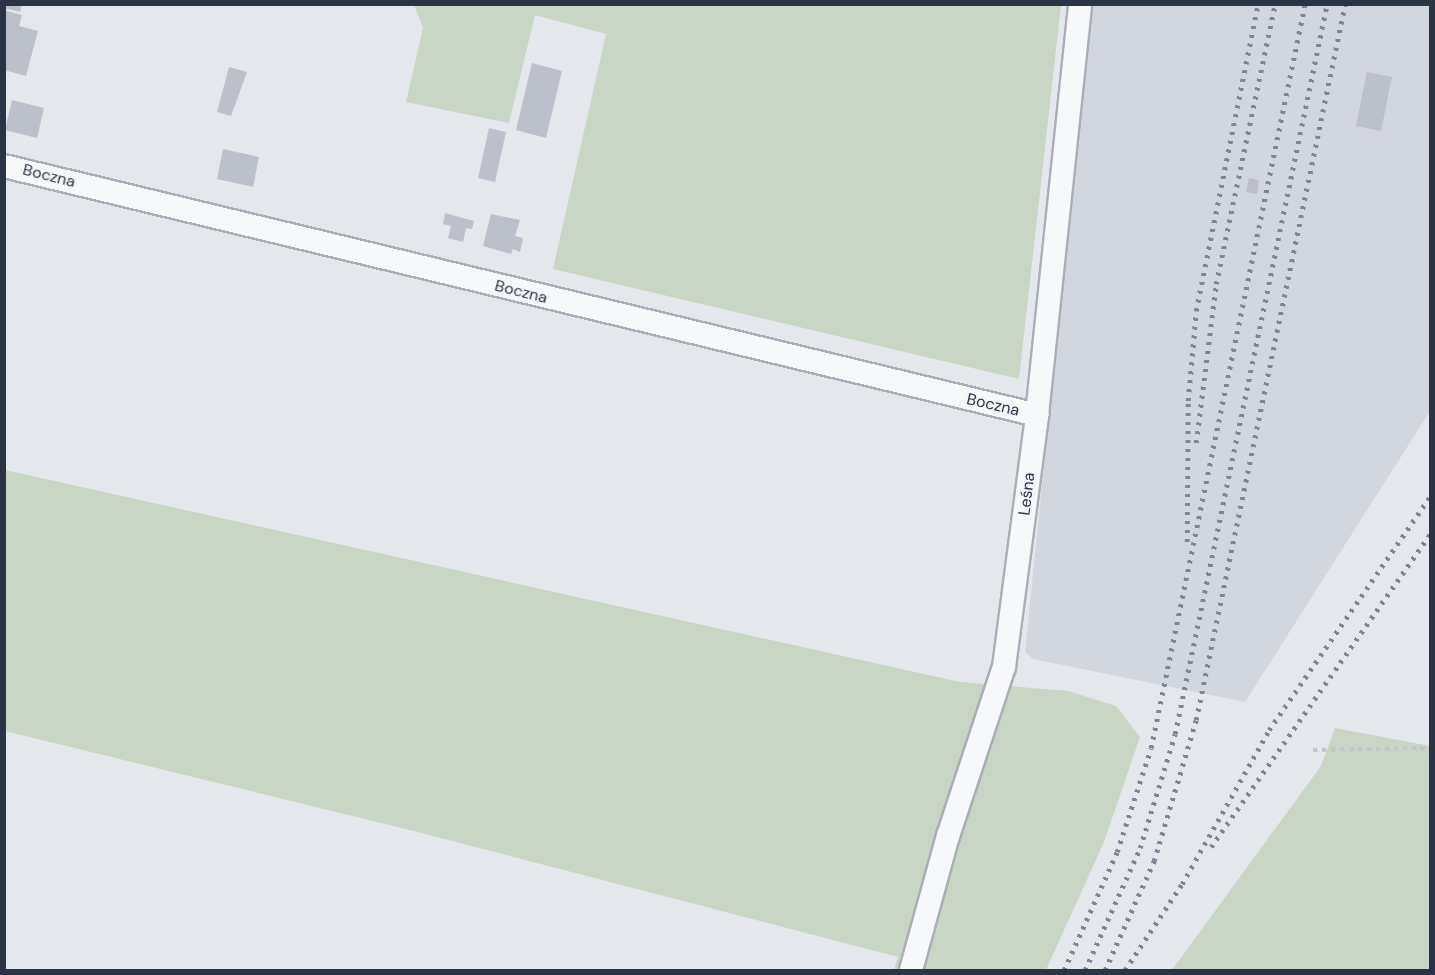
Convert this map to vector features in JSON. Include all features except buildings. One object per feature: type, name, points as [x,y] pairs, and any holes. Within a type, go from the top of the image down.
[{"type":"street","name":"Leśna","points":[[911,970],[948,836],[1004,667],[1037,415],[1080,4]]},
{"type":"street","name":"Boczna","points":[[4,166],[1037,415]]},
{"type":"path","points":[[1313,750],[1420,748],[1431,752]]},
{"type":"shaded area","points":[[1091,5],[1430,5],[1430,411],[1245,702],[1033,659],[1025,652]]},
{"type":"green space","points":[[414,5],[1061,5],[1019,379],[553,269],[606,34],[535,15],[509,123],[406,102],[423,28]]},
{"type":"green space","points":[[5,470],[960,682],[1068,691],[1116,706],[1140,737],[1104,842],[1046,970],[894,970],[898,957],[414,831],[5,731]]},
{"type":"green space","points":[[1335,728],[1430,746],[1430,970],[1172,970],[1321,766]]},
{"type":"railway","points":[[1187,542],[1188,401],[1196,311],[1258,4]]},
{"type":"railway","points":[[1196,443],[1216,284],[1275,4]]},
{"type":"railway","points":[[1064,970],[1117,852],[1151,748],[1305,4]]},
{"type":"railway","points":[[1085,970],[1140,848],[1175,734],[1327,4]]},
{"type":"railway","points":[[1105,970],[1154,861],[1196,720],[1345,4]]},
{"type":"railway","points":[[1125,970],[1182,884],[1269,730],[1430,497]]},
{"type":"railway","points":[[1211,847],[1430,534]]}]
